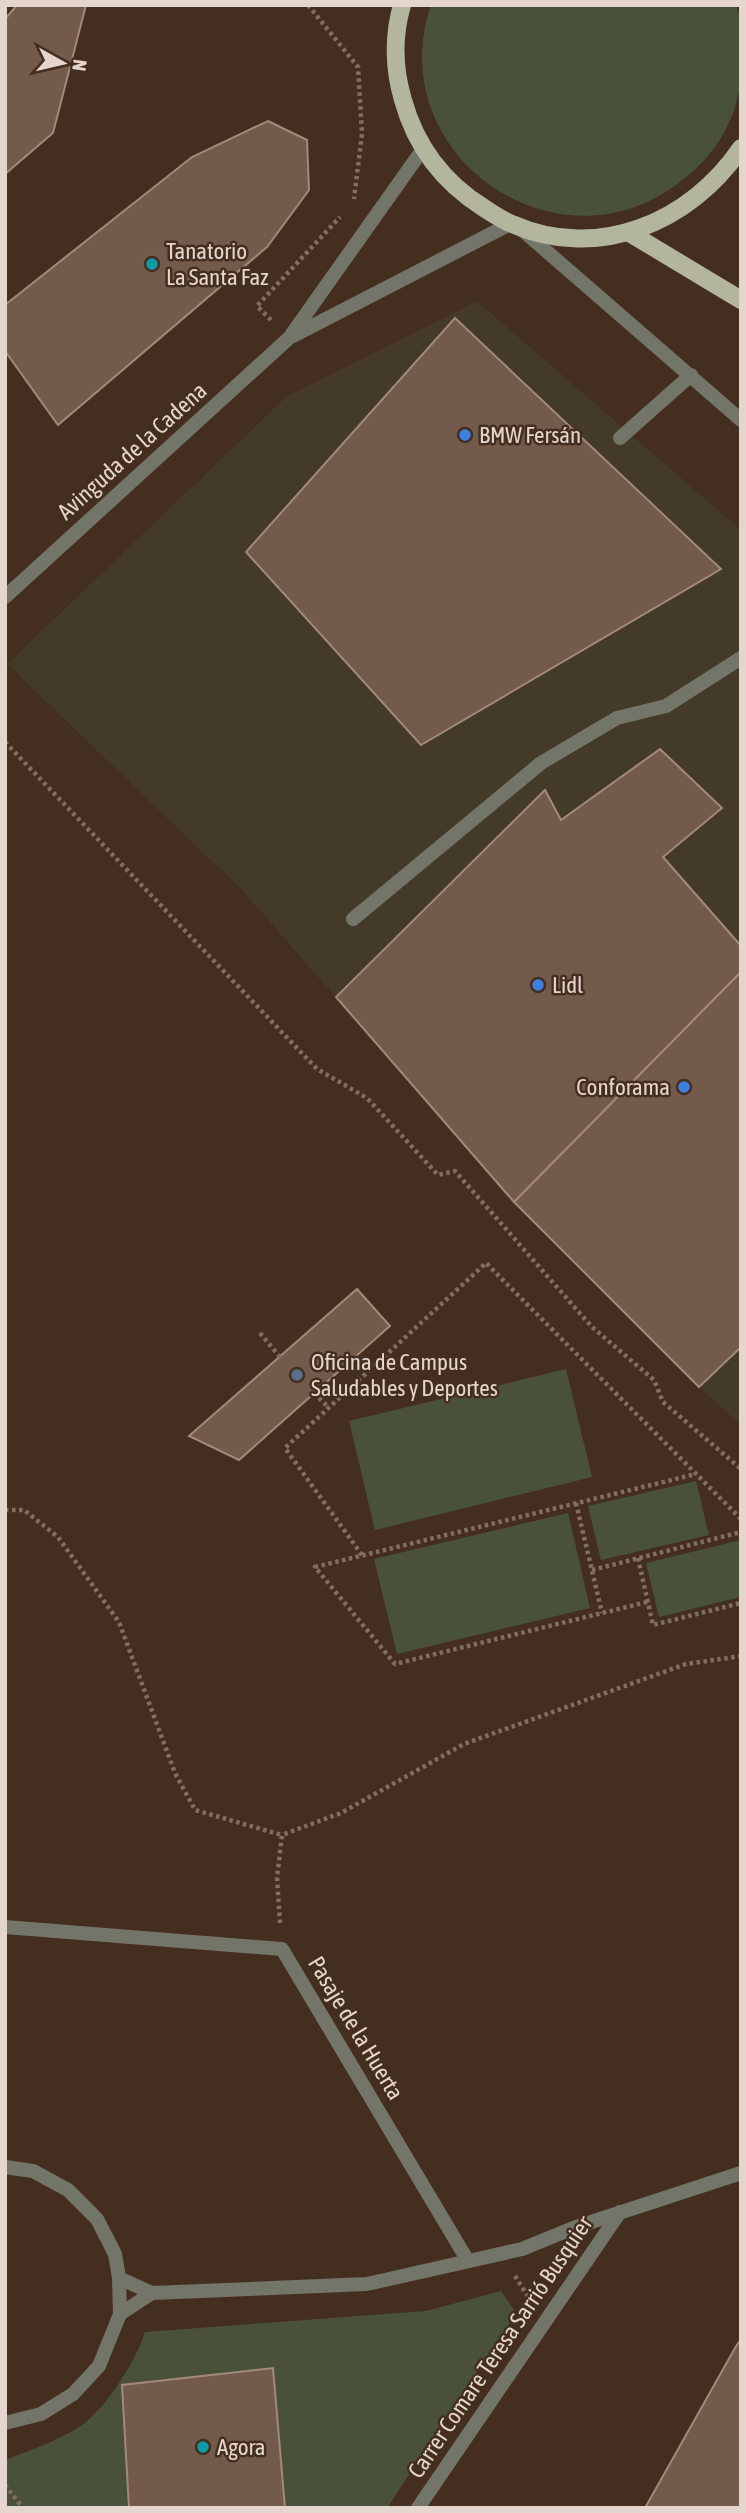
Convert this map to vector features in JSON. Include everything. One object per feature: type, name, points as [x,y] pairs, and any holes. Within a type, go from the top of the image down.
[{"type":"main road","points":[[397,10],[395,53],[399,86],[408,119],[423,149],[460,193],[515,226],[556,237],[592,238],[628,232],[664,219],[696,198],[724,172],[741,148]]},
{"type":"main road","points":[[628,232],[741,300]]},
{"type":"street","name":"Avinguda de la Cadena","points":[[5,597],[289,338],[423,149]]},
{"type":"street","name":"Avinguda de la Cadena","points":[[289,338],[515,226]]},
{"type":"street","points":[[515,226],[741,420]]},
{"type":"street","points":[[620,438],[691,375]]},
{"type":"street","points":[[353,919],[541,763],[617,718],[666,706],[741,658]]},
{"type":"street","name":"Pasaje de la Huerta","points":[[5,1927],[282,1949],[468,2261]]},
{"type":"street","points":[[5,2167],[33,2171],[68,2190],[97,2218],[115,2254],[120,2278],[120,2314],[99,2366],[73,2394],[41,2414],[5,2423]]},
{"type":"street","points":[[120,2278],[152,2293],[367,2284],[522,2249],[620,2212],[741,2172]]},
{"type":"street","name":"Carrer Comare Teresa Sarrió Busquier","points":[[418,2508],[620,2212]]},
{"type":"street","points":[[120,2314],[152,2293]]},
{"type":"path","points":[[308,5],[359,67],[362,134],[353,202]]},
{"type":"path","points":[[289,338],[257,306],[344,212]]},
{"type":"path","points":[[5,742],[317,1069],[367,1098],[438,1175],[455,1171],[592,1327],[654,1381],[663,1402],[741,1469]]},
{"type":"path","points":[[362,1555],[285,1448],[486,1263],[741,1519]]},
{"type":"path","points":[[260,1334],[280,1357]]},
{"type":"path","points":[[314,1393],[329,1408]]},
{"type":"path","points":[[647,1602],[395,1664],[315,1567],[696,1474]]},
{"type":"path","points":[[576,1503],[602,1613]]},
{"type":"path","points":[[5,1510],[23,1510],[58,1537],[119,1622],[175,1773],[195,1810],[282,1835],[341,1813],[464,1744],[686,1664],[741,1656]]},
{"type":"path","points":[[592,1570],[741,1532]]},
{"type":"path","points":[[638,1558],[653,1625],[741,1604]]},
{"type":"path","points":[[282,1835],[277,1878],[282,1949]]},
{"type":"path","points":[[503,2279],[515,2276],[534,2305]]},
{"type":"path","points":[[5,2485],[23,2508]]},
{"type":"shaded area","points":[[477,301],[741,530],[741,1425],[699,1387],[514,1202],[243,891],[7,664],[287,396]]},
{"type":"green space","points":[[431,5],[736,5],[743,52],[737,100],[723,135],[700,164],[681,181],[633,208],[583,216],[534,208],[491,186],[455,152],[431,109],[422,59]]},
{"type":"green space","points":[[566,1369],[592,1477],[375,1530],[349,1421]]},
{"type":"green space","points":[[696,1481],[709,1535],[601,1560],[588,1506]]},
{"type":"green space","points":[[568,1513],[590,1608],[397,1654],[374,1559]]},
{"type":"green space","points":[[741,1540],[741,1597],[659,1617],[646,1563]]},
{"type":"green space","points":[[501,2291],[516,2313],[387,2508],[5,2508],[5,2460],[59,2438],[76,2429],[97,2412],[117,2386],[145,2332],[426,2311]]},
{"type":"building","points":[[17,5],[86,5],[53,133],[5,174],[5,19]]},
{"type":"building","name":"Tanatorio La Santa Faz","points":[[268,121],[307,140],[309,190],[267,247],[58,425],[5,351],[5,305],[192,157]]},
{"type":"building","name":"BMW Fersán","points":[[455,318],[721,569],[421,745],[246,552]]},
{"type":"building","name":"Lidl","points":[[660,749],[722,808],[663,857],[741,946],[741,972],[514,1202],[336,997],[545,790],[561,820]]},
{"type":"building","name":"Conforama","points":[[741,972],[741,1347],[699,1387],[514,1202]]},
{"type":"building","name":"Oficina de Campus Saludables y Deportes","points":[[357,1289],[390,1326],[239,1460],[189,1436]]},
{"type":"building","points":[[741,2339],[741,2508],[645,2508],[735,2348]]},
{"type":"building","name":"Agora","points":[[273,2368],[285,2508],[129,2508],[122,2385]]},
{"type":"place","name":"Tanatorio La Santa Faz","points":[[152,264]]},
{"type":"place","name":"BMW Fersán","points":[[465,435]]},
{"type":"place","name":"Lidl","points":[[538,985]]},
{"type":"place","name":"Conforama","points":[[684,1087]]},
{"type":"place","name":"Oficina de Campus Saludables y Deportes","points":[[297,1375]]},
{"type":"place","name":"Agora","points":[[203,2447]]}]
